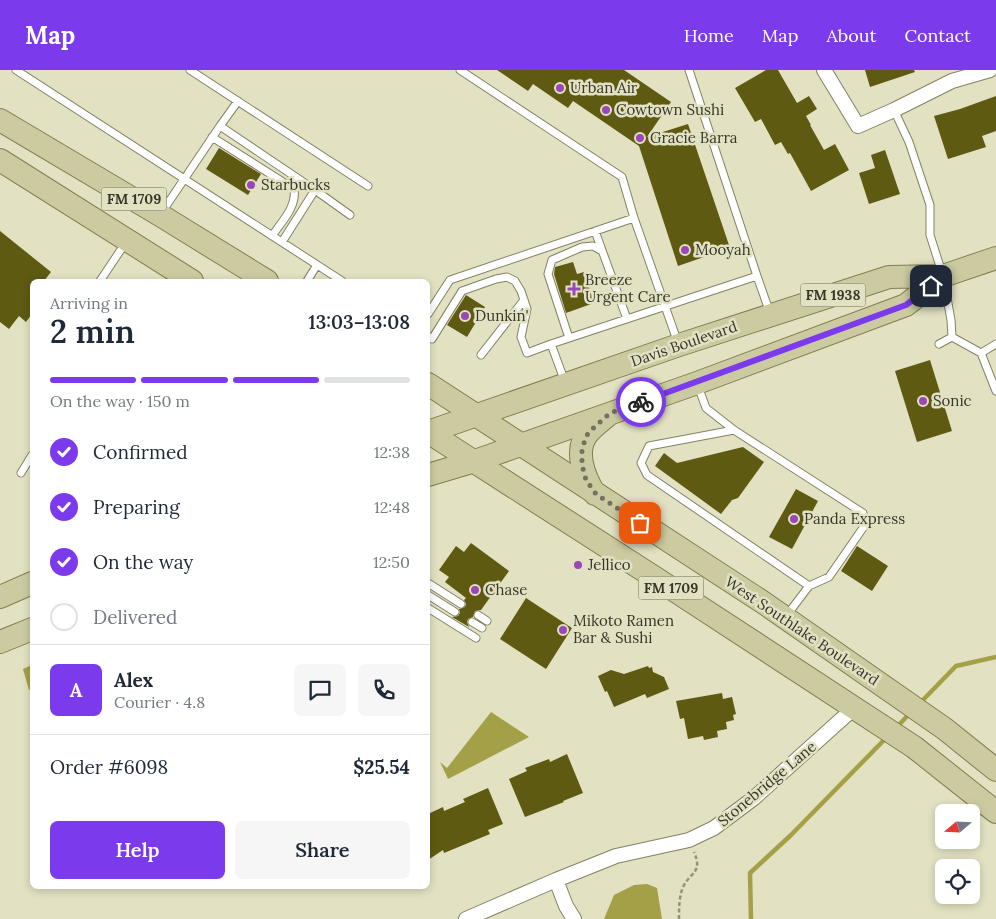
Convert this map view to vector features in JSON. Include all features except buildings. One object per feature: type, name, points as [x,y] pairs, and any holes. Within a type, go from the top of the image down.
[{"type":"main road","name":"FM 1709","points":[[0,120],[264,279]]},
{"type":"main road","name":"FM 1709","points":[[0,160],[189,279]]},
{"type":"main road","name":"Davis Boulevard","points":[[430,431],[679,345],[889,277],[943,276],[996,258]]},
{"type":"main road","name":"Davis Boulevard","points":[[475,461],[697,383],[906,305],[943,276]]},
{"type":"main road","name":"West Southlake Boulevard","points":[[430,385],[785,618],[945,729],[996,770]]},
{"type":"main road","points":[[596,494],[586,480],[582,465],[582,448],[588,433],[610,413]]},
{"type":"main road","name":"FM 1709","points":[[430,433],[914,747],[996,812]]},
{"type":"main road","name":"FM 1938","points":[[430,474],[475,461]]},
{"type":"main road","points":[[0,597],[30,584]]},
{"type":"main road","points":[[0,642],[30,630]]},
{"type":"street","points":[[824,70],[858,126],[952,80],[990,70]]},
{"type":"street","name":"Stonebridge Lane","points":[[466,919],[616,856],[689,840],[714,828],[861,712]]},
{"type":"street","points":[[556,880],[566,906],[574,919]]},
{"type":"lane","points":[[16,70],[339,279]]},
{"type":"lane","points":[[190,70],[368,186]]},
{"type":"lane","points":[[460,70],[622,177],[634,218],[679,345]]},
{"type":"lane","points":[[689,70],[770,315]]},
{"type":"lane","points":[[160,215],[238,101]]},
{"type":"lane","points":[[894,110],[909,142],[930,204],[930,235],[943,276],[952,320],[952,337]]},
{"type":"lane","points":[[220,126],[350,215]]},
{"type":"lane","points":[[212,137],[294,188],[295,198],[291,210],[272,236]]},
{"type":"lane","points":[[282,242],[315,190]]},
{"type":"lane","points":[[430,311],[450,280],[634,218]]},
{"type":"lane","points":[[595,231],[627,319]]},
{"type":"lane","points":[[101,279],[126,240]]},
{"type":"lane","points":[[570,338],[548,274],[552,260],[582,247],[593,246],[602,251]]},
{"type":"lane","points":[[308,279],[317,265]]},
{"type":"lane","points":[[430,338],[462,291],[496,279],[507,277],[515,281],[521,291],[527,309],[521,337],[527,353],[757,276]]},
{"type":"lane","points":[[481,355],[524,300]]},
{"type":"lane","points":[[939,344],[952,337]]},
{"type":"lane","points":[[952,337],[980,352],[996,391]]},
{"type":"lane","points":[[551,344],[566,385]]},
{"type":"lane","points":[[980,352],[996,344]]},
{"type":"lane","points":[[697,383],[706,408],[734,430],[863,512],[865,526],[828,577],[809,586],[785,618]]},
{"type":"lane","points":[[734,430],[649,446],[641,463],[647,475],[809,586]]},
{"type":"lane","points":[[21,473],[30,458]]},
{"type":"lane","points":[[430,584],[461,604]]},
{"type":"lane","points":[[430,596],[456,612]]},
{"type":"lane","points":[[430,609],[476,638]]},
{"type":"lane","points":[[478,615],[487,621]]},
{"type":"lane","points":[[472,622],[482,628]]},
{"type":"path","points":[[679,919],[680,896],[684,886],[698,867],[698,860],[689,840]]},
{"type":"shaded area","points":[[30,666],[29,690],[23,669]]},
{"type":"shaded area","points":[[491,712],[529,737],[448,779],[440,762],[447,768]]},
{"type":"shaded area","points":[[647,884],[657,888],[662,919],[604,919],[614,895],[634,885]]},
{"type":"waterway","points":[[920,703],[956,666],[996,657]]},
{"type":"waterway","points":[[896,728],[911,712]]},
{"type":"waterway","points":[[751,919],[750,873],[791,835],[887,737]]},
{"type":"way so far","points":[[640,523],[596,494],[586,480],[582,465],[582,448],[588,433],[610,413],[641,402]]},
{"type":"place","name":"Urban Air","points":[[560,88]]},
{"type":"place","name":"Cowtown Sushi","points":[[606,110]]},
{"type":"place","name":"Gracie Barra","points":[[640,138]]},
{"type":"place","name":"Starbucks","points":[[251,185]]},
{"type":"place","name":"Mooyah","points":[[685,250]]},
{"type":"place","name":"Breeze Urgent Care","points":[[574,289]]},
{"type":"place","name":"Dunkin'","points":[[465,316]]},
{"type":"place","name":"Sonic","points":[[923,401]]},
{"type":"place","name":"Panda Express","points":[[794,519]]},
{"type":"place","name":"Jellico","points":[[578,565]]},
{"type":"place","name":"Chase","points":[[475,590]]},
{"type":"place","name":"Mikoto Ramen Bar & Sushi","points":[[563,630]]},
{"type":"route","points":[[641,402],[906,305],[931,286]]}]
